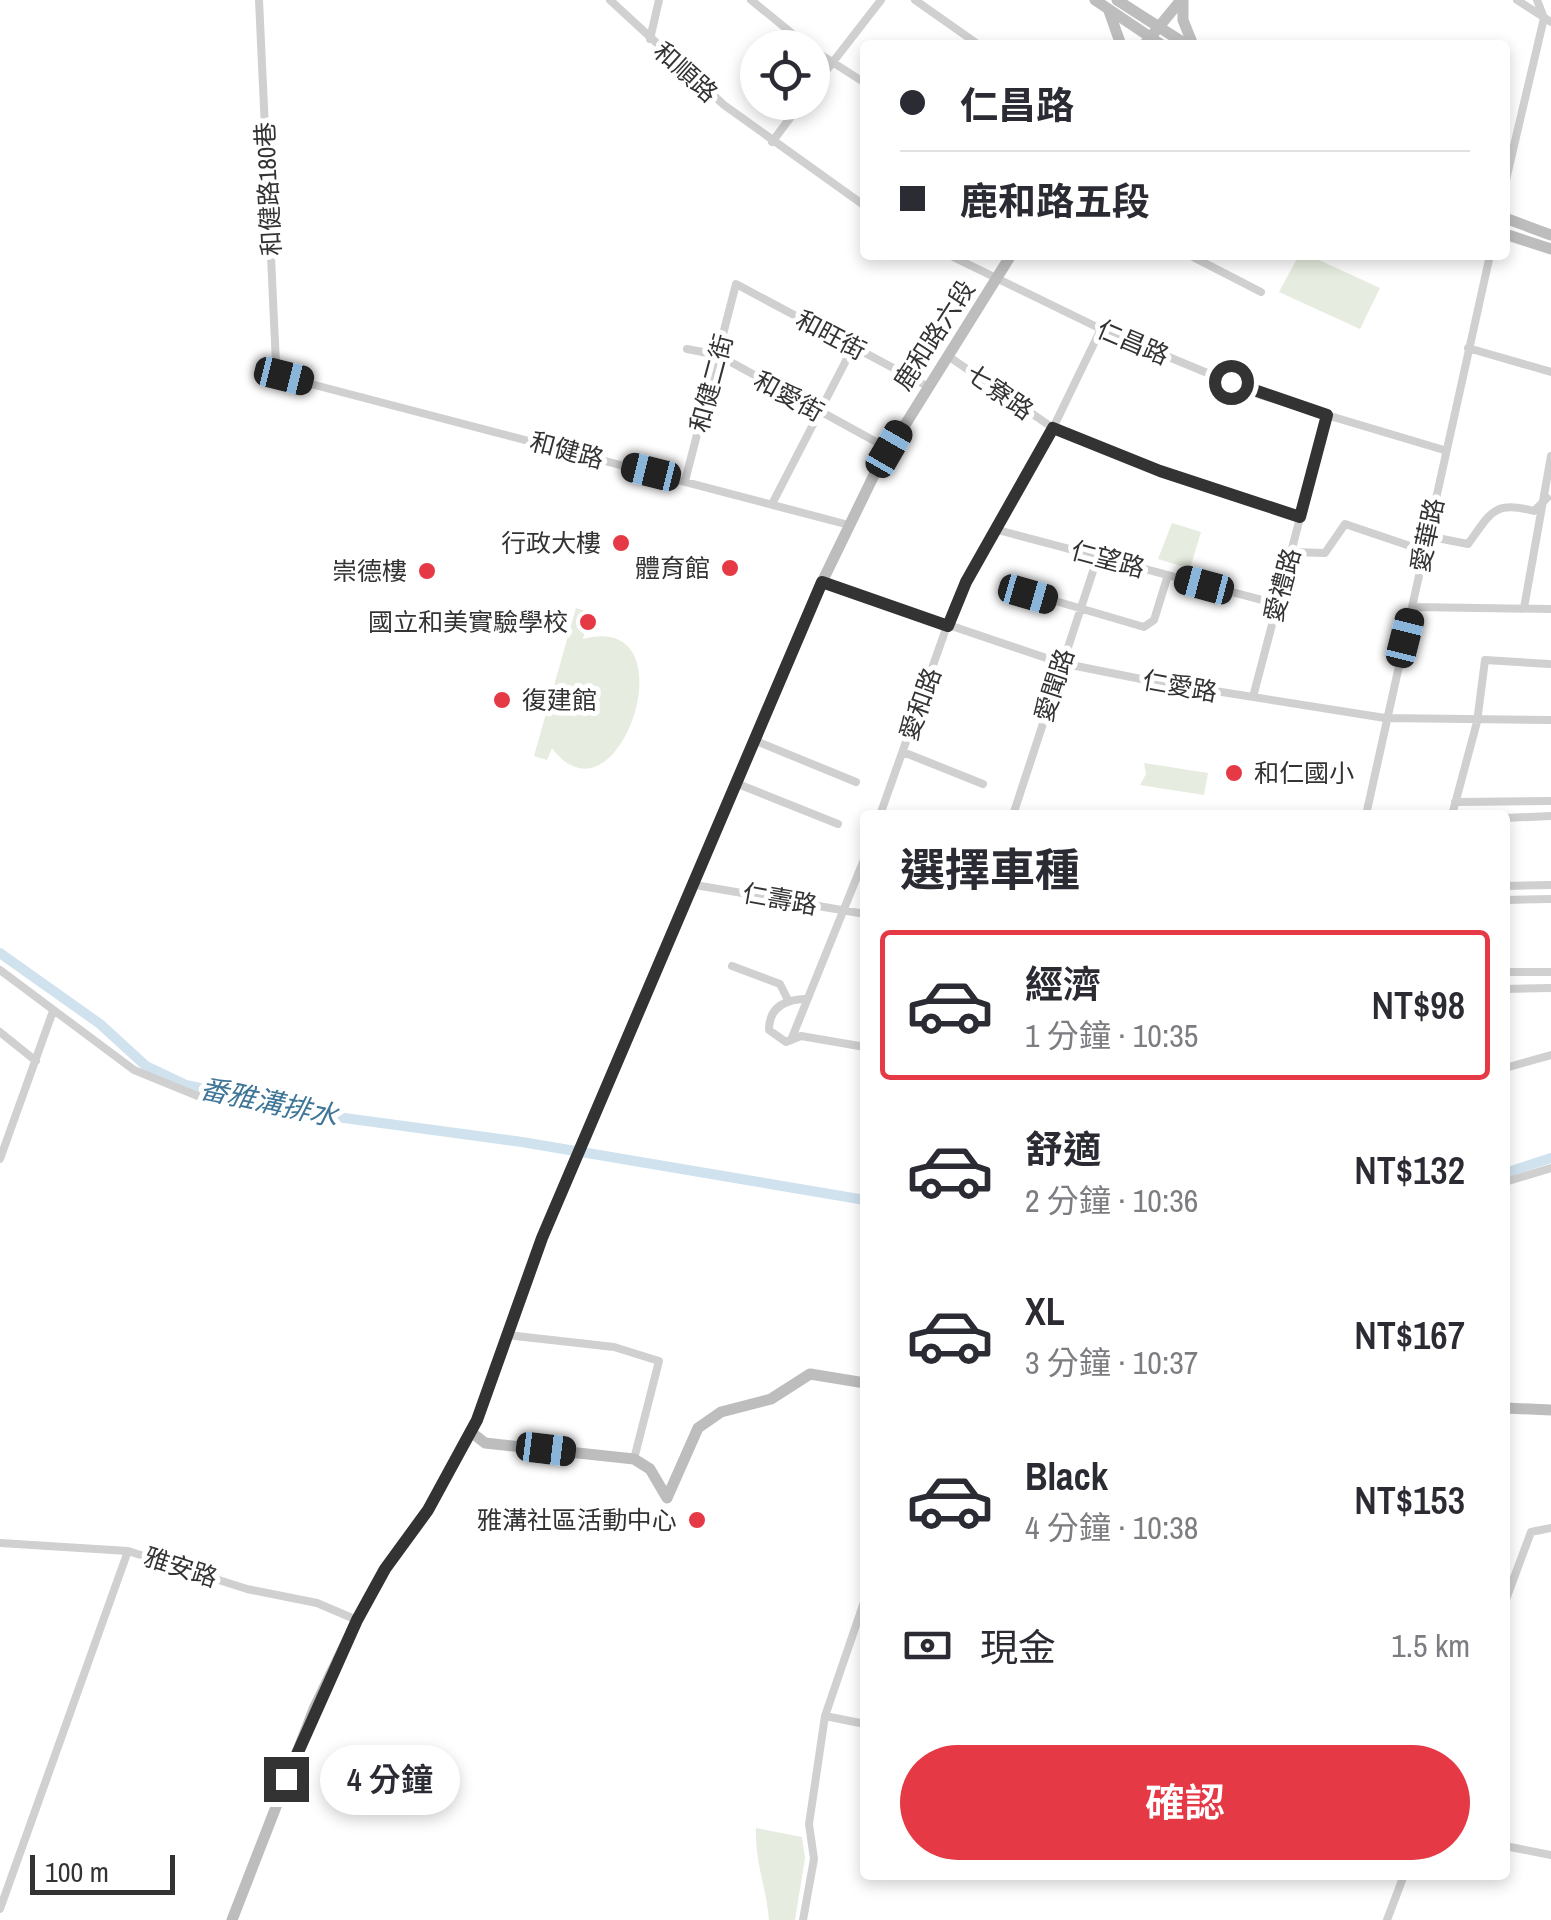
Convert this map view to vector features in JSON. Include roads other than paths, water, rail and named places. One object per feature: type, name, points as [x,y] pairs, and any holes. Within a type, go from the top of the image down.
[{"type":"main road","points":[[1096,0],[1113,5],[1150,36],[1182,0]]},
{"type":"main road","points":[[1182,0],[1189,40]]},
{"type":"main road","points":[[1113,5],[1120,40]]},
{"type":"main road","points":[[1510,220],[1551,235]]},
{"type":"main road","points":[[1510,236],[1551,249]]},
{"type":"main road","name":"鹿和路六段","points":[[232,1920],[314,1708],[357,1620],[471,1432],[572,1168],[822,582],[889,449],[1008,260]]},
{"type":"main road","points":[[471,1432],[485,1443],[634,1459],[650,1468],[667,1498],[698,1428],[722,1412],[771,1399],[810,1374],[860,1382]]},
{"type":"main road","points":[[1510,1408],[1551,1410]]},
{"type":"street","name":"和健路180巷","points":[[259,0],[276,364],[284,376]]},
{"type":"street","name":"和順路","points":[[610,0],[772,142],[860,203]]},
{"type":"street","points":[[650,39],[660,0]]},
{"type":"street","points":[[751,0],[788,30]]},
{"type":"street","points":[[830,66],[881,0]]},
{"type":"street","points":[[914,0],[972,40]]},
{"type":"street","points":[[1517,0],[1549,18]]},
{"type":"street","points":[[1510,165],[1549,18],[1537,0]]},
{"type":"street","points":[[832,64],[860,80]]},
{"type":"street","points":[[772,142],[788,120]]},
{"type":"street","points":[[958,260],[996,280]]},
{"type":"street","points":[[1199,260],[1262,292]]},
{"type":"street","name":"愛華路","points":[[1367,810],[1489,260]]},
{"type":"street","name":"仁昌路","points":[[996,280],[1100,329],[1264,396],[1444,450]]},
{"type":"street","name":"和旺街","points":[[736,284],[927,386]]},
{"type":"street","name":"和健二街","points":[[685,481],[736,284]]},
{"type":"street","name":"愛和路","points":[[882,810],[960,594],[1053,428],[1100,329]]},
{"type":"street","points":[[772,504],[853,347]]},
{"type":"street","points":[[1468,348],[1551,372]]},
{"type":"street","name":"和愛街","points":[[687,349],[718,356],[889,449]]},
{"type":"street","name":"七寮路","points":[[948,355],[1053,428],[1160,471],[1300,517]]},
{"type":"street","name":"和健路","points":[[284,376],[850,525]]},
{"type":"street","name":"愛禮路","points":[[1253,697],[1327,415]]},
{"type":"street","points":[[1524,608],[1548,498],[1551,456]]},
{"type":"street","points":[[1427,536],[1468,544],[1494,510],[1509,504],[1534,511],[1548,498]]},
{"type":"street","points":[[1291,552],[1325,552],[1345,524],[1422,550]]},
{"type":"street","name":"仁望路","points":[[998,530],[1277,604]]},
{"type":"street","name":"愛聞路","points":[[1016,810],[1098,556]]},
{"type":"street","points":[[1028,594],[1149,626],[1168,575]]},
{"type":"street","name":"仁愛路","points":[[822,582],[1061,663],[1385,718],[1551,720]]},
{"type":"street","points":[[1413,606],[1551,609]]},
{"type":"street","points":[[1453,810],[1477,722],[1485,660],[1548,664]]},
{"type":"street","points":[[756,741],[856,782]]},
{"type":"street","points":[[903,752],[983,784]]},
{"type":"street","points":[[738,784],[838,824]]},
{"type":"street","points":[[1455,802],[1551,801]]},
{"type":"street","points":[[1510,818],[1551,816]]},
{"type":"street","points":[[791,1040],[804,999],[860,871]]},
{"type":"street","points":[[1510,886],[1551,884]]},
{"type":"street","name":"仁壽路","points":[[695,885],[860,913]]},
{"type":"street","points":[[1510,900],[1551,899]]},
{"type":"street","points":[[732,966],[780,984],[788,1000]]},
{"type":"street","points":[[0,970],[134,1070],[210,1101],[276,1112]]},
{"type":"street","points":[[1510,972],[1551,972]]},
{"type":"street","points":[[1510,989],[1551,988]]},
{"type":"street","points":[[804,999],[788,1000],[774,1011],[768,1030],[775,1038],[791,1040],[801,1036],[860,1046]]},
{"type":"street","points":[[0,1159],[53,1011]]},
{"type":"street","points":[[0,1032],[36,1060]]},
{"type":"street","points":[[1510,1067],[1551,1055]]},
{"type":"street","points":[[1510,1180],[1551,1168]]},
{"type":"street","points":[[507,1335],[614,1347],[659,1361],[634,1459]]},
{"type":"street","points":[[1510,1589],[1531,1532],[1551,1528]]},
{"type":"street","name":"雅安路","points":[[0,1543],[98,1546],[128,1551],[247,1588],[317,1603],[357,1620]]},
{"type":"street","points":[[0,1909],[128,1551]]},
{"type":"street","points":[[803,1920],[814,1859],[808,1824],[826,1716],[860,1614]]},
{"type":"street","points":[[826,1716],[860,1723]]},
{"type":"street","points":[[1510,1847],[1551,1855]]},
{"type":"street","points":[[1387,1920],[1402,1880]]},
{"type":"waterway","name":"番雅溝排水","points":[[0,953],[100,1024],[146,1066],[186,1085],[337,1117],[522,1142],[860,1199]]},
{"type":"waterway","points":[[1510,1171],[1551,1158]]},
{"type":"place","name":"行政大樓","points":[[621,543]]},
{"type":"place","name":"體育館","points":[[730,568]]},
{"type":"place","name":"崇德樓","points":[[427,571]]},
{"type":"place","name":"國立和美實驗學校","points":[[588,622]]},
{"type":"place","name":"復建館","points":[[502,700]]},
{"type":"place","name":"和仁國小","points":[[1234,773]]},
{"type":"place","name":"雅溝社區活動中心","points":[[697,1520]]}]
